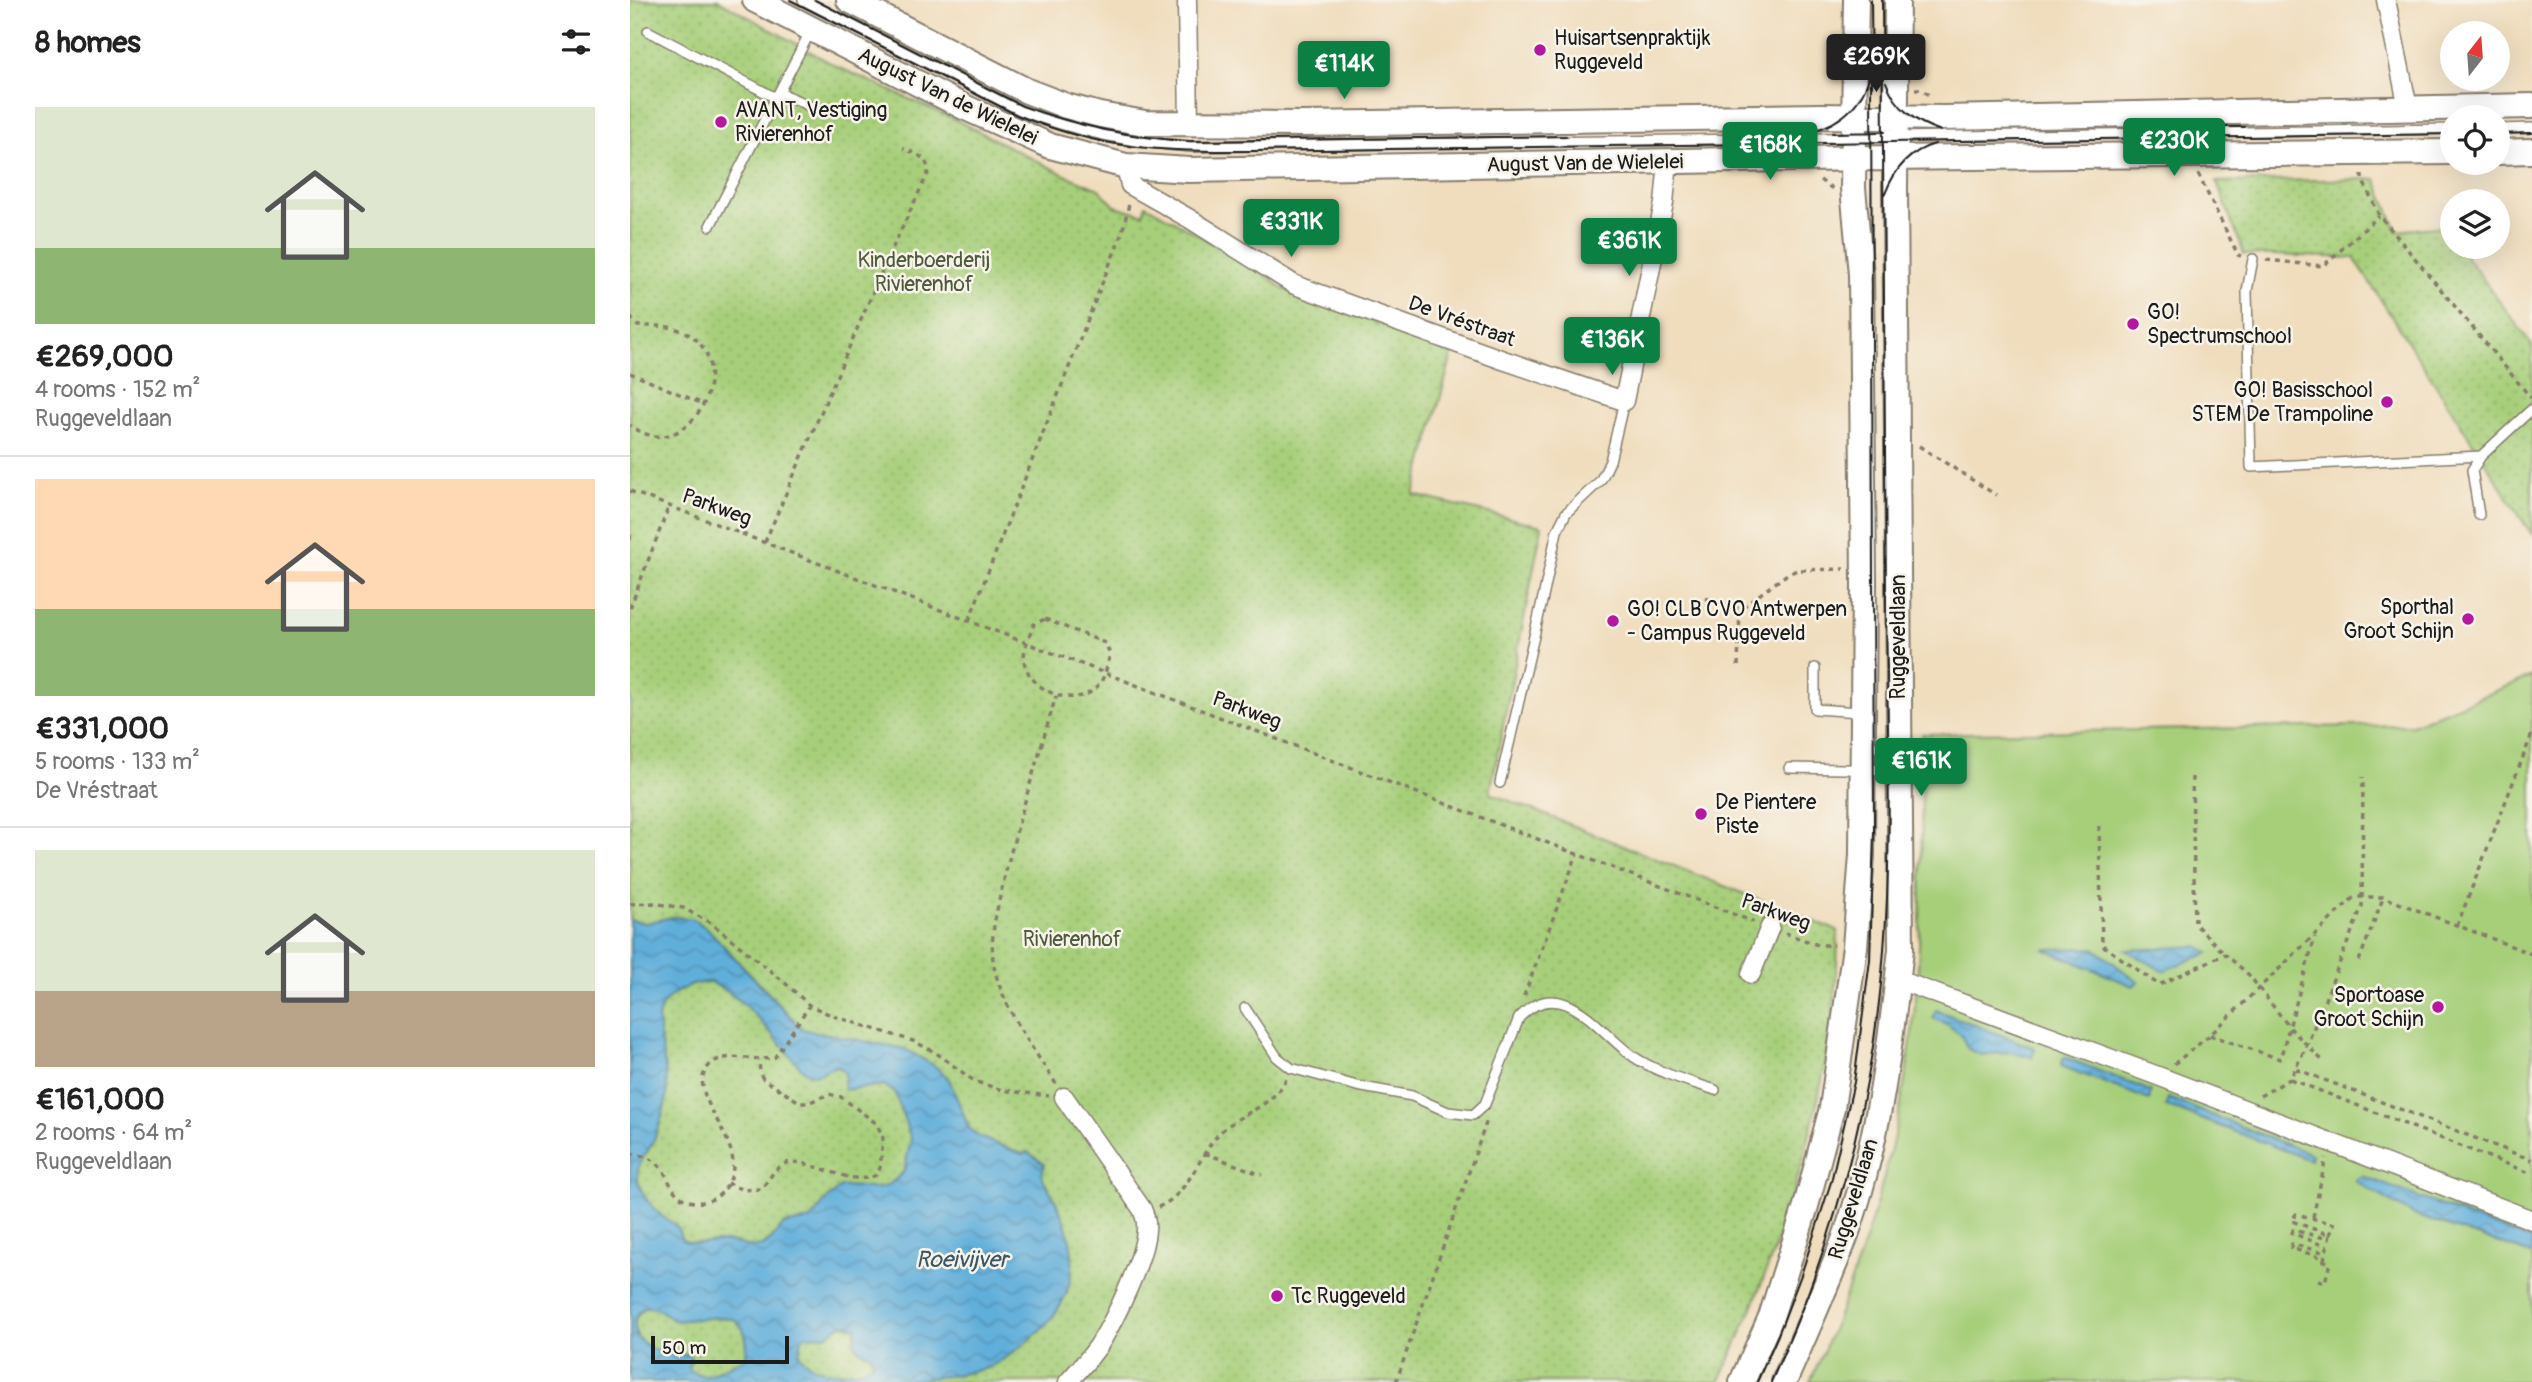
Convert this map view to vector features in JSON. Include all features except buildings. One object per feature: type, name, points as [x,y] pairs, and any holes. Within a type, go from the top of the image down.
[{"type":"main road","name":"August Van de Wielelei","points":[[755,0],[1003,126],[1128,175],[1189,170],[1668,161],[1854,137],[1896,137],[2408,108],[2532,106]]},
{"type":"main road","name":"August Van de Wielelei","points":[[849,0],[1027,91],[1100,116],[1145,123],[1896,137],[2440,152]]},
{"type":"main road","name":"Ruggeveldlaan","points":[[1742,1382],[1771,1317],[1806,1206],[1832,1108],[1855,947],[1862,855],[1864,580],[1862,302],[1853,188],[1856,0]]},
{"type":"main road","name":"Ruggeveldlaan","points":[[1784,1382],[1843,1243],[1865,1169],[1876,1124],[1894,1016],[1902,928],[1898,759],[1897,0]]},
{"type":"main road","points":[[2510,152],[2532,151]]},
{"type":"street","points":[[1187,0],[1189,125]]},
{"type":"street","points":[[2386,0],[2408,108]]},
{"type":"street","points":[[1624,401],[1664,203],[1668,161]]},
{"type":"street","name":"De Vréstraat","points":[[1128,175],[1190,219],[1295,285],[1624,401]]},
{"type":"street","points":[[1751,974],[1770,928]]},
{"type":"street","points":[[1907,983],[2240,1107],[2532,1220]]},
{"type":"street","points":[[1064,1097],[1142,1209],[1146,1221],[1146,1232],[1124,1294],[1098,1346],[1068,1382]]},
{"type":"lane","name":"August Van de Wielelei","points":[[803,0],[1020,110],[1055,124],[1141,144],[1191,147],[1854,137]]},
{"type":"lane","points":[[710,226],[812,29]]},
{"type":"lane","points":[[648,31],[778,95],[818,110]]},
{"type":"lane","points":[[2510,129],[2532,128]]},
{"type":"lane","name":"August Van de Wielelei","points":[[1896,137],[2440,129]]},
{"type":"lane","points":[[2253,259],[2247,291],[2251,467],[2481,456]]},
{"type":"lane","points":[[1500,783],[1557,531],[1566,513],[1600,481],[1610,461],[1624,401]]},
{"type":"lane","points":[[2479,515],[2472,470],[2481,456],[2532,409]]},
{"type":"lane","points":[[1815,668],[1815,709],[1861,712]]},
{"type":"lane","points":[[1789,768],[1861,757],[1898,759],[1924,747]]},
{"type":"lane","points":[[1861,757],[1898,759]]},
{"type":"lane","points":[[1245,1008],[1277,1057],[1292,1068],[1357,1086],[1412,1096],[1448,1112],[1473,1115],[1485,1104],[1519,1018],[1527,1009],[1542,1001],[1569,1005],[1600,1026],[1634,1057],[1714,1090]]},
{"type":"path","points":[[765,541],[928,173],[925,159],[903,148]]},
{"type":"path","points":[[2192,163],[2238,255],[2323,266],[2379,215]]},
{"type":"path","points":[[2361,170],[2362,179],[2379,215],[2532,398]]},
{"type":"path","points":[[970,620],[1122,233],[1129,208],[1128,175]]},
{"type":"path","points":[[1831,189],[1838,201]]},
{"type":"path","points":[[630,317],[638,326],[683,331],[702,346],[711,364],[710,386],[693,422],[676,434],[657,436],[638,431],[630,425]]},
{"type":"path","points":[[630,373],[703,404]]},
{"type":"path","points":[[1911,441],[1996,495]]},
{"type":"path","name":"Parkweg","points":[[630,491],[1770,928],[1818,944],[1855,947]]},
{"type":"path","points":[[630,608],[669,506]]},
{"type":"path","points":[[630,535],[630,541]]},
{"type":"path","points":[[1705,598],[1740,609],[1797,570],[1846,569],[1847,580]]},
{"type":"path","points":[[1738,666],[1740,609]]},
{"type":"path","points":[[1045,619],[1093,638],[1105,643],[1110,653],[1105,673],[1095,689],[1087,694],[1078,697],[1056,696],[1045,690],[1027,671],[1024,659],[1027,642],[1034,624],[1045,619]]},
{"type":"path","points":[[1056,696],[1016,830],[995,917],[992,944],[995,969],[1006,1002],[1064,1097]]},
{"type":"path","points":[[2457,926],[2532,734]]},
{"type":"path","points":[[2192,777],[2195,924],[2260,988],[2290,1028],[2323,1061]]},
{"type":"path","points":[[2240,1107],[2290,1079],[2307,1045],[2362,906],[2362,777]]},
{"type":"path","points":[[2099,826],[2102,945],[2159,985],[2225,954]]},
{"type":"path","points":[[1527,1009],[1524,996],[1577,854]]},
{"type":"path","points":[[2158,1076],[2210,1035],[2354,897],[2383,897],[2532,954]]},
{"type":"path","points":[[2359,961],[2383,897]]},
{"type":"path","points":[[630,904],[653,903],[683,908],[711,923],[809,1005],[833,1016],[913,1041],[935,1052],[974,1081],[1002,1090],[1064,1097]]},
{"type":"path","points":[[2210,1035],[2280,1059],[2316,935]]},
{"type":"path","points":[[630,1153],[649,1158],[660,1166],[674,1192],[688,1201],[706,1202],[714,1198],[727,1183],[732,1153],[726,1135],[707,1102],[704,1074],[711,1064],[721,1060],[733,1057],[769,1059],[778,1054],[809,1005]]},
{"type":"path","points":[[727,1183],[743,1190],[761,1189],[777,1169],[790,1162],[864,1179],[876,1175],[880,1168],[883,1138],[877,1124],[837,1095],[829,1094],[808,1103],[796,1100],[763,1079],[759,1059]]},
{"type":"path","points":[[1142,1209],[1163,1205],[1172,1199],[1223,1130],[1268,1102],[1282,1089],[1292,1068]]},
{"type":"path","points":[[2296,1069],[2532,1160]]},
{"type":"path","points":[[2290,1079],[2532,1174]]},
{"type":"path","points":[[1396,1382],[1487,1119],[1485,1104]]},
{"type":"path","points":[[2313,1217],[2329,1142]]},
{"type":"path","points":[[1205,1153],[1262,1175]]},
{"type":"path","points":[[2323,1261],[2334,1224],[2296,1214],[2292,1221],[2330,1237]]},
{"type":"path","points":[[2327,1247],[2292,1233],[2293,1230],[2330,1237]]},
{"type":"path","points":[[2318,1280],[2325,1282],[2330,1263],[2291,1248],[2292,1244],[2326,1253]]},
{"type":"green space","name":"Rivierenhof","points":[[630,0],[718,0],[838,67],[1099,189],[1115,206],[1143,214],[1146,205],[1254,267],[1284,289],[1453,351],[1414,495],[1542,526],[1490,793],[1838,931],[1828,1046],[1802,1162],[1785,1220],[1764,1276],[1719,1382],[630,1382]]},
{"type":"green space","points":[[2376,179],[2397,231],[2440,226],[2440,259],[2468,259],[2532,345],[2532,535],[2354,258],[2244,254],[2217,182]]},
{"type":"green space","points":[[2532,676],[2532,1382],[1810,1382],[1865,1241],[1880,1193],[1903,1094],[1911,1044],[1918,962],[1922,734],[2412,725]]},
{"type":"water","name":"Roeivijver","points":[[672,917],[691,918],[708,929],[802,1029],[905,1049],[935,1066],[949,1079],[969,1128],[979,1137],[1023,1154],[1028,1152],[1044,1164],[1042,1177],[1064,1221],[1072,1263],[1070,1283],[1062,1303],[1049,1322],[996,1363],[984,1369],[944,1377],[862,1382],[630,1382],[630,920],[646,923]],"holes":[[[710,982],[724,989],[749,1009],[808,1073],[816,1075],[838,1066],[845,1073],[844,1090],[884,1085],[895,1093],[911,1139],[904,1171],[895,1180],[881,1188],[841,1187],[824,1202],[811,1220],[783,1225],[764,1245],[754,1247],[726,1242],[693,1243],[682,1240],[676,1226],[651,1205],[637,1176],[642,1160],[653,1142],[666,1100],[666,1078],[658,1017],[660,1010],[674,993],[695,984]],[[646,1307],[652,1307],[677,1321],[720,1317],[734,1319],[746,1336],[745,1358],[710,1374],[701,1375],[690,1371],[688,1367],[692,1359],[688,1354],[660,1352],[648,1347],[637,1337],[635,1328],[639,1313]],[[843,1324],[856,1327],[854,1343],[858,1349],[871,1355],[873,1363],[864,1368],[844,1372],[813,1366],[799,1353],[802,1340],[805,1336],[827,1335]]]},
{"type":"water","points":[[2198,946],[2209,953],[2163,971],[2126,950]]},
{"type":"water","points":[[2094,948],[2138,982],[2133,986],[2044,949]]},
{"type":"water","points":[[1936,1010],[2035,1048],[2032,1057],[2008,1052],[1981,1055],[1968,1049],[1961,1035],[1947,1024],[1933,1018]]},
{"type":"water","points":[[2064,1057],[2151,1091],[2149,1100],[2061,1066]]},
{"type":"water","points":[[2168,1098],[2311,1154],[2310,1160],[2166,1106]]},
{"type":"water","points":[[2362,1176],[2532,1240],[2532,1254],[2414,1215],[2355,1181]]},
{"type":"tram line","points":[[790,0],[1017,115],[1077,136],[1161,149],[1253,151],[2440,134]]},
{"type":"tram line","points":[[815,0],[1022,106],[1125,134],[1189,141],[1566,136]]},
{"type":"tram line","points":[[1871,0],[1872,86]]},
{"type":"tram line","points":[[1771,1382],[1811,1286],[1842,1188],[1875,1036],[1885,936],[1889,791],[1882,0]]},
{"type":"tram line","points":[[1798,133],[1822,128],[1843,116],[1859,99],[1869,77]]},
{"type":"tram line","points":[[1757,1382],[1801,1275],[1831,1182],[1854,1082],[1870,960],[1874,832],[1871,77]]},
{"type":"tram line","points":[[1886,82],[1907,113],[1941,131]]},
{"type":"tram line","points":[[2130,128],[2245,127]]},
{"type":"tram line","points":[[1832,133],[1885,132]]},
{"type":"tram line","points":[[2510,134],[2532,133]]},
{"type":"tram line","points":[[1885,194],[1904,163],[1918,151],[1935,144]]},
{"type":"place","name":"Huisartsenpraktijk Ruggeveld","points":[[1540,50]]},
{"type":"place","name":"AVANT, Vestiging Rivierenhof","points":[[721,122]]},
{"type":"place","name":"GO! Spectrumschool","points":[[2133,324]]},
{"type":"place","name":"GO! Basisschool STEM De Trampoline","points":[[2387,402]]},
{"type":"place","name":"Sporthal Groot Schijn","points":[[2468,619]]},
{"type":"place","name":"GO! CLB CVO Antwerpen - Campus Ruggeveld","points":[[1613,621]]},
{"type":"place","name":"De Pientere Piste","points":[[1701,814]]},
{"type":"place","name":"Sportoase Groot Schijn","points":[[2438,1007]]},
{"type":"place","name":"Tc Ruggeveld","points":[[1277,1296]]},
{"type":"park label","name":"Kinderboerderij Rivierenhof","points":[[924,272]]}]
